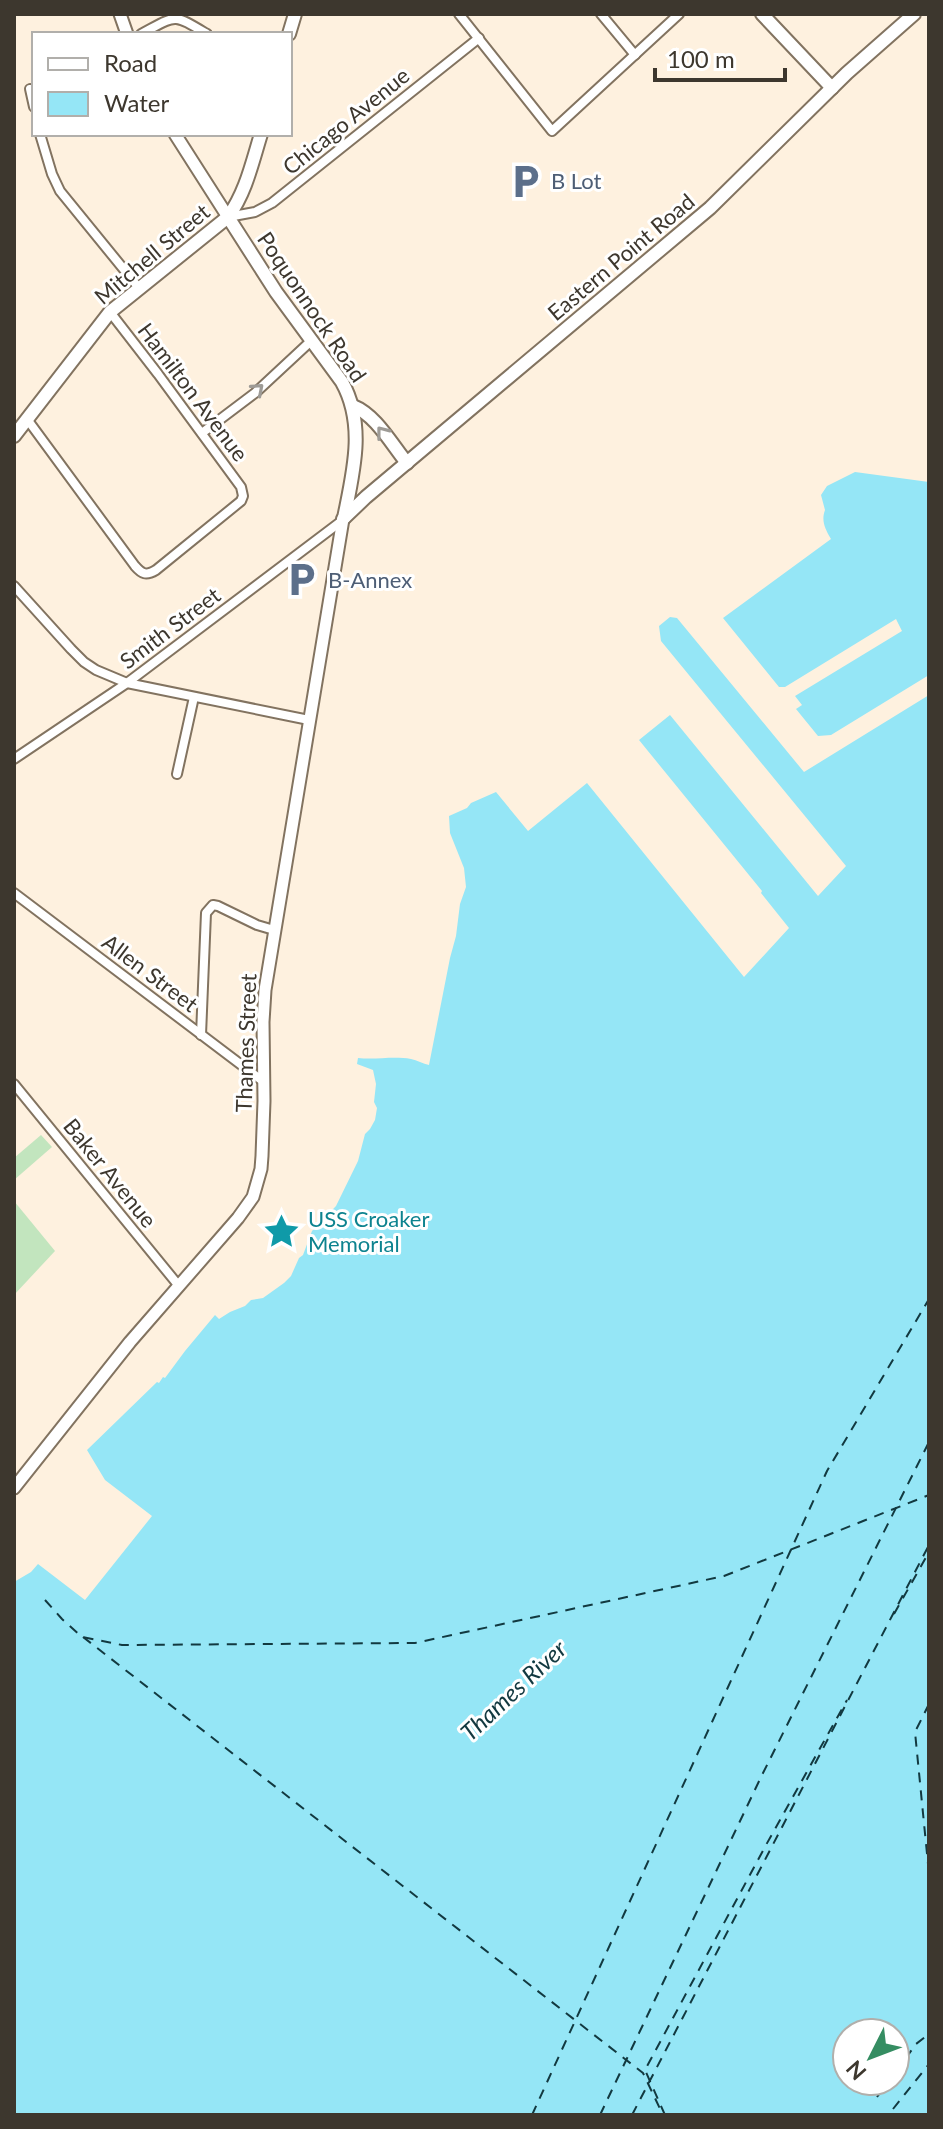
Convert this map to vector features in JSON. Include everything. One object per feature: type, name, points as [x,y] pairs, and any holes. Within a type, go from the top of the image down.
[{"type":"main road","points":[[762,14],[832,88]]},
{"type":"main road","name":"Eastern Point Road","points":[[343,519],[710,208],[832,88],[914,14]]},
{"type":"main road","points":[[228,217],[240,200],[260,136]]},
{"type":"main road","name":"Mitchell Street","points":[[14,436],[110,312],[228,217]]},
{"type":"main road","name":"Poquonnock Road","points":[[228,217],[276,292],[342,382],[353,406],[356,439],[343,519]]},
{"type":"main road","points":[[353,406],[364,411],[407,463]]},
{"type":"street","points":[[459,14],[552,131],[679,14]]},
{"type":"street","points":[[601,14],[635,55]]},
{"type":"street","points":[[145,32],[175,18],[204,32]]},
{"type":"street","name":"Chicago Avenue","points":[[228,217],[255,212],[272,203],[479,38]]},
{"type":"street","points":[[30,89],[32,98]]},
{"type":"street","points":[[41,136],[60,191],[139,288]]},
{"type":"street","name":"Poquonnock Road","points":[[176,136],[228,217]]},
{"type":"street","name":"Hamilton Avenue","points":[[27,419],[144,574],[156,570],[238,505],[243,496],[241,487],[110,312]]},
{"type":"street","points":[[202,433],[255,393],[311,341]]},
{"type":"street","name":"Smith Street","points":[[14,759],[127,683],[343,519]]},
{"type":"street","name":"Thames Street","points":[[14,1488],[130,1342],[238,1218],[256,1189],[262,1156],[265,990],[343,519]]},
{"type":"street","points":[[14,586],[84,662],[96,670],[127,683],[309,720]]},
{"type":"street","points":[[177,774],[194,697]]},
{"type":"street","name":"Allen Street","points":[[14,893],[264,1082]]},
{"type":"street","points":[[201,1035],[206,913],[209,908],[218,906],[274,930]]},
{"type":"street","name":"Baker Avenue","points":[[14,1084],[179,1286]]},
{"type":"green space","points":[[41,1135],[52,1147],[14,1180],[14,1158]]},
{"type":"green space","points":[[14,1201],[55,1251],[14,1295]]},
{"type":"water","points":[[855,472],[929,482],[929,675],[831,735],[818,736],[796,709],[802,705],[795,696],[902,631],[896,619],[785,687],[779,687],[723,618],[831,539],[824,525],[825,510],[821,495],[827,486]]},
{"type":"water","name":"Thames River","points":[[670,617],[677,618],[804,772],[929,695],[929,2115],[14,2115],[14,1582],[38,1564],[85,1600],[152,1516],[105,1480],[87,1450],[157,1382],[165,1378],[215,1315],[219,1319],[251,1300],[263,1298],[291,1276],[312,1231],[336,1206],[358,1161],[365,1134],[375,1120],[377,1108],[373,1070],[357,1064],[358,1058],[404,1058],[429,1065],[460,904],[466,887],[464,868],[450,833],[449,816],[496,792],[528,831],[587,783],[744,977],[789,928],[639,740],[670,715],[818,896],[846,866],[661,641],[659,626]]},
{"type":"ferry route","points":[[532,2115],[827,1471],[929,1299]]},
{"type":"ferry route","points":[[600,2115],[761,1777],[929,1442]]},
{"type":"ferry route","points":[[45,1600],[82,1637],[122,1645],[415,1643],[724,1576],[929,1495]]},
{"type":"ferry route","points":[[632,2115],[929,1545]]},
{"type":"ferry route","points":[[894,1614],[929,1552]]},
{"type":"ferry route","points":[[83,1637],[643,2073],[663,2115]]},
{"type":"ferry route","points":[[665,2115],[645,2070],[847,1700]]},
{"type":"ferry route","points":[[929,1704],[915,1732],[929,1874]]},
{"type":"ferry route","points":[[911,2051],[929,2034]]},
{"type":"ferry route","points":[[893,2109],[929,2064]]},
{"type":"place","name":"B Lot","points":[[525,181]]},
{"type":"place","name":"B-Annex","points":[[302,580]]},
{"type":"place","name":"USS Croaker Memorial","points":[[282,1232]]}]
